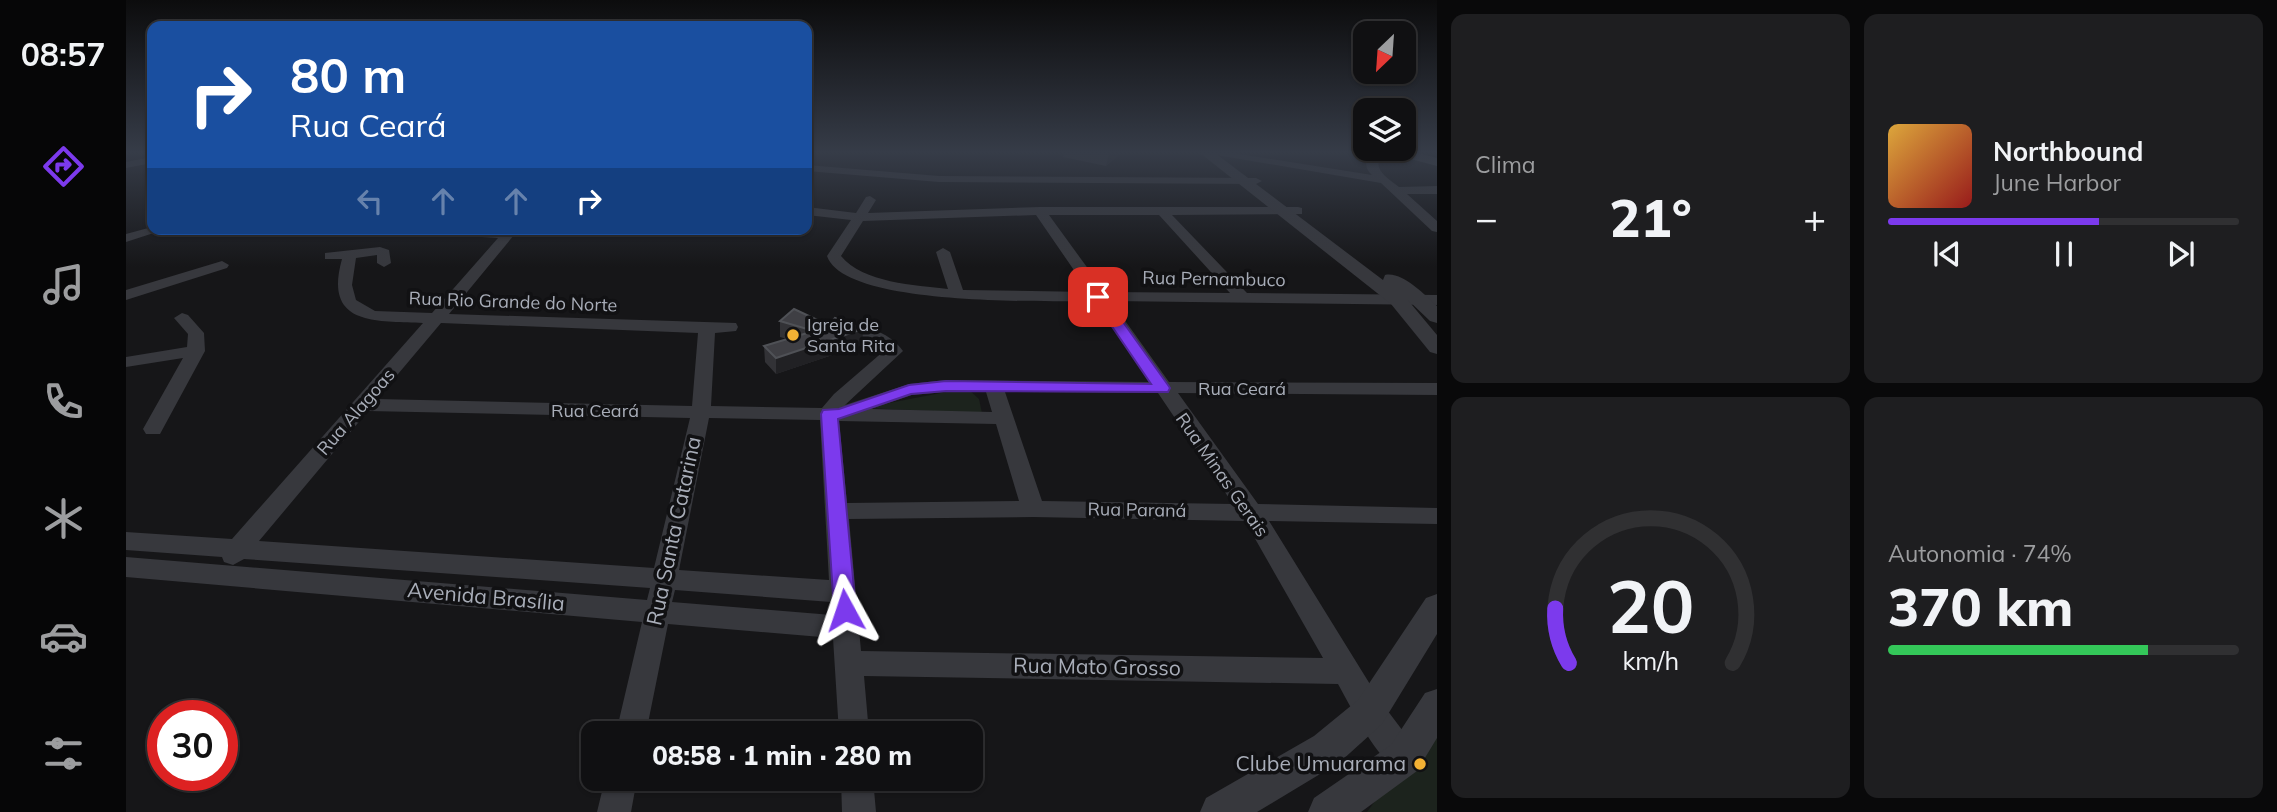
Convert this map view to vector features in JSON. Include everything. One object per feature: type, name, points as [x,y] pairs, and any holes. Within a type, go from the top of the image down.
[{"type":"street","points":[[1253,191],[1398,300],[1437,348]]},
{"type":"street","points":[[1270,191],[1420,300],[1437,317]]},
{"type":"street","points":[[1394,191],[1399,191]]},
{"type":"street","points":[[1394,191],[1437,228]]},
{"type":"street","points":[[861,217],[870,200]]},
{"type":"street","points":[[1161,210],[1244,299]]},
{"type":"street","points":[[812,212],[861,217],[1040,211],[1298,211]]},
{"type":"street","name":"Rua Minas Gerais","points":[[1040,211],[1251,512],[1344,671],[1404,758]]},
{"type":"street","name":"Rua Pernambuco","points":[[861,217],[834,256],[835,260],[847,268],[908,289],[957,295],[1437,300]]},
{"type":"street","points":[[126,238],[147,232]]},
{"type":"street","points":[[476,235],[506,238]]},
{"type":"street","name":"Rua Alagoas","points":[[216,574],[506,238]]},
{"type":"street","points":[[330,256],[380,251],[384,253],[384,263]]},
{"type":"street","points":[[943,251],[957,295]]},
{"type":"street","name":"Rua Rio Grande do Norte","points":[[350,254],[344,286],[352,307],[359,314],[436,319],[719,327]]},
{"type":"street","points":[[126,295],[222,265]]},
{"type":"street","points":[[153,429],[196,351],[196,332],[182,318]]},
{"type":"street","points":[[830,326],[870,334],[890,344],[894,351],[841,398],[835,414],[837,511],[853,721]]},
{"type":"street","name":"Rua Santa Catarina","points":[[634,721],[719,327]]},
{"type":"street","points":[[126,362],[196,351]]},
{"type":"street","name":"Rua Ceará","points":[[361,405],[502,410],[701,410],[835,414],[909,390],[946,386],[1437,389]]},
{"type":"street","points":[[994,387],[1033,509]]},
{"type":"street","points":[[835,414],[1003,418]]},
{"type":"street","name":"Rua Paraná","points":[[837,511],[1033,509],[1437,516]]},
{"type":"street","name":"Avenida Brasília","points":[[126,541],[844,592]]},
{"type":"street","name":"Avenida Brasília","points":[[126,567],[847,628]]},
{"type":"street","points":[[1220,812],[1328,749],[1370,712],[1437,607]]},
{"type":"street","name":"Rua Mato Grosso","points":[[849,663],[1344,671]]},
{"type":"street","points":[[1328,812],[1404,758],[1437,705]]},
{"type":"street","points":[[614,812],[618,791]]},
{"type":"street","points":[[858,791],[859,812]]},
{"type":"shaded area","points":[[967,388],[979,399],[982,413],[863,408]]},
{"type":"shaded area","name":"Clube Umuarama","points":[[1437,716],[1437,812],[1367,812]]},
{"type":"building","points":[[794,309],[828,325],[835,318],[863,329],[776,358],[764,346],[814,331],[780,321]]},
{"type":"place","name":"Igreja de Santa Rita","points":[[793,335]]},
{"type":"place","name":"Clube Umuarama","points":[[1420,764]]},
{"type":"route","points":[[845,610],[829,414],[841,414],[880,398],[909,390],[946,386],[1162,388],[1098,297]]}]
